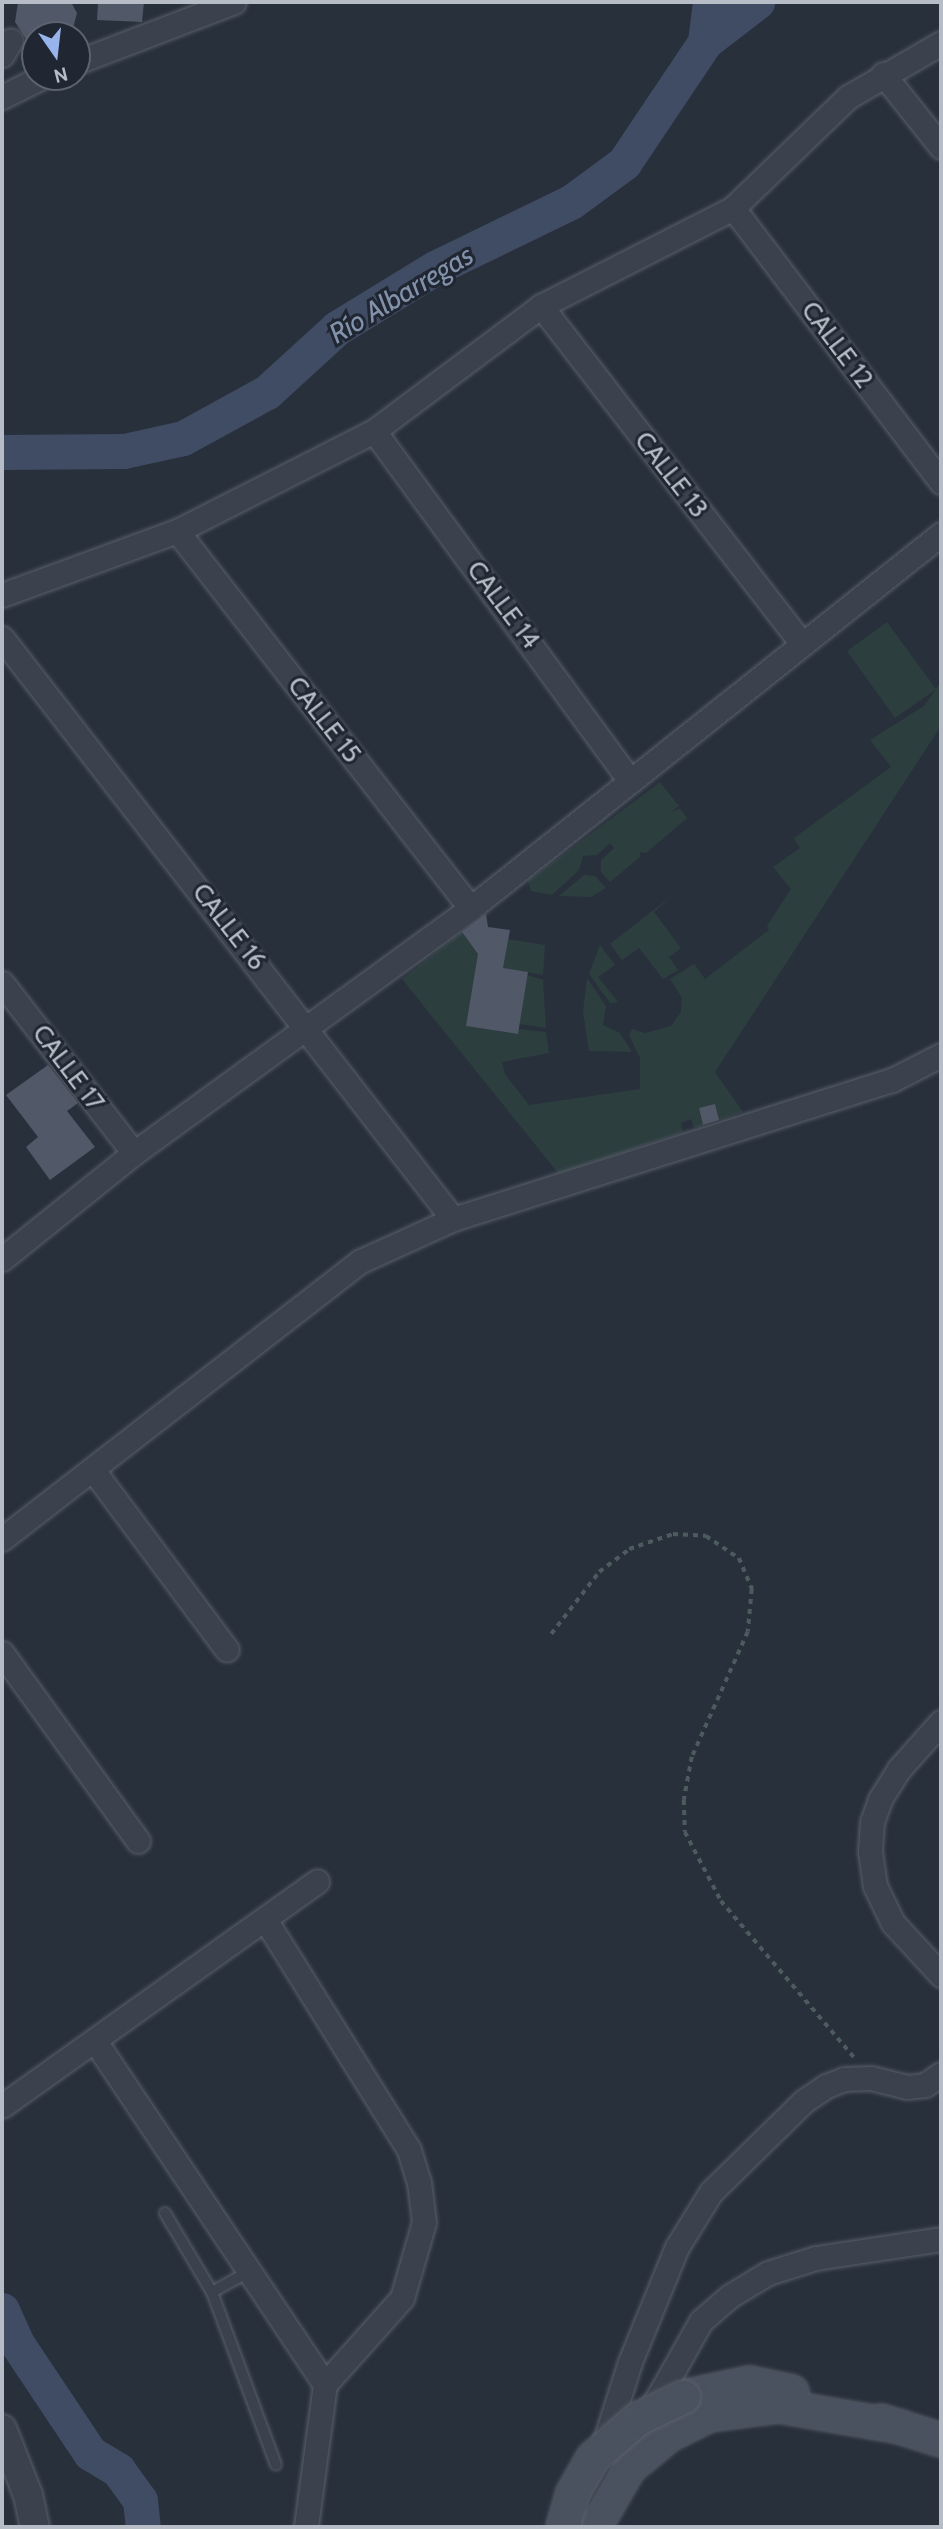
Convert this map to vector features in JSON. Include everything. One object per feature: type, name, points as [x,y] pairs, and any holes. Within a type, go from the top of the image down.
[{"type":"main road","points":[[563,2527],[573,2493],[603,2446],[638,2419],[687,2410],[749,2384],[768,2386],[941,2440]]},
{"type":"main road","points":[[596,2527],[629,2468],[687,2410]]},
{"type":"street","points":[[91,57],[234,2]]},
{"type":"street","points":[[2,595],[177,531],[374,431],[541,306],[733,208],[848,97],[883,74],[941,43]]},
{"type":"street","points":[[883,74],[941,147]]},
{"type":"street","points":[[2,97],[21,87]]},
{"type":"street","name":"CALLE 12","points":[[733,208],[941,482]]},
{"type":"street","name":"CALLE 13","points":[[541,306],[801,643]]},
{"type":"street","name":"CALLE 14","points":[[374,431],[630,781]]},
{"type":"street","name":"CALLE 15","points":[[177,531],[471,908]]},
{"type":"street","points":[[2,1259],[134,1153],[471,908],[941,534]]},
{"type":"street","name":"CALLE 16","points":[[2,638],[306,1026],[453,1219]]},
{"type":"street","name":"CALLE 17","points":[[2,983],[134,1153]]},
{"type":"street","points":[[2,1539],[361,1261],[453,1219],[892,1080],[941,1055]]},
{"type":"street","points":[[93,1470],[227,1650]]},
{"type":"street","points":[[2,1653],[138,1840]]},
{"type":"street","points":[[941,1722],[899,1769],[880,1800],[872,1822],[870,1851],[875,1886],[893,1923],[941,1975]]},
{"type":"street","points":[[2,2106],[266,1921],[317,1881]]},
{"type":"street","points":[[266,1921],[409,2150],[419,2182],[424,2222],[402,2298],[325,2384],[306,2527]]},
{"type":"street","points":[[95,2041],[325,2384]]},
{"type":"street","points":[[603,2446],[630,2362],[673,2257],[711,2192],[804,2101],[844,2079],[871,2078],[907,2087],[925,2085],[941,2074]]},
{"type":"street","points":[[579,2527],[593,2493],[661,2392],[701,2321],[730,2295],[768,2273],[816,2258],[941,2239]]},
{"type":"street","points":[[5,2445],[35,2527]]},
{"type":"lane","points":[[164,2213],[212,2292],[276,2465]]},
{"type":"lane","points":[[212,2292],[250,2271]]},
{"type":"path","points":[[551,1634],[599,1572],[629,1549],[673,1534],[706,1536],[739,1558],[752,1590],[748,1632],[692,1757],[684,1800],[685,1832],[721,1901],[871,2078]]},
{"type":"shaded area","points":[[887,622],[936,689],[941,682],[941,726],[715,1072],[743,1112],[719,1120],[715,1104],[699,1108],[703,1126],[694,1128],[691,1119],[681,1123],[683,1132],[558,1173],[402,979],[462,932],[470,943],[484,933],[466,1026],[517,1034],[519,1029],[546,1032],[549,1053],[502,1062],[505,1074],[529,1105],[640,1089],[640,1058],[629,1035],[632,1029],[645,1033],[671,1026],[681,1012],[682,998],[670,979],[694,964],[705,979],[769,930],[767,926],[791,889],[773,867],[800,848],[794,838],[891,767],[870,740],[924,706],[935,690],[895,718],[847,651]]},
{"type":"shaded area","points":[[660,782],[679,806],[671,812],[680,809],[687,818],[646,853],[639,852],[641,856],[610,882],[601,872],[601,860],[614,848],[610,843],[597,855],[583,856],[579,870],[552,895],[531,891],[528,881]]},
{"type":"shaded area","points":[[584,875],[595,876],[606,888],[591,897],[559,896]]},
{"type":"shaded area","points":[[673,895],[654,912],[681,948],[669,957],[678,970],[663,979],[639,948],[622,960],[610,944]]},
{"type":"shaded area","points":[[508,939],[545,945],[543,975],[503,968]]},
{"type":"shaded area","points":[[600,945],[615,965],[598,977],[618,1002],[610,1003],[589,974]]},
{"type":"shaded area","points":[[527,975],[543,980],[546,1028],[519,1024]]},
{"type":"shaded area","points":[[587,978],[606,1006],[603,1025],[620,1033],[632,1052],[589,1051],[583,1011]]},
{"type":"building","points":[[18,2],[71,2],[77,13],[75,21],[21,21],[21,31],[15,22]]},
{"type":"building","points":[[98,2],[144,2],[142,22],[97,20]]},
{"type":"building","points":[[486,914],[488,927],[510,930],[503,968],[528,972],[518,1034],[466,1026],[478,954],[462,932]]},
{"type":"building","points":[[48,1065],[78,1103],[67,1111],[95,1147],[50,1180],[26,1147],[38,1137],[6,1095]]},
{"type":"building","points":[[715,1104],[719,1120],[703,1125],[699,1108]]},
{"type":"waterway","name":"Río Albarregas","points":[[2,452],[124,451],[183,438],[267,392],[337,328],[435,268],[571,202],[624,163],[705,42],[710,2]]},
{"type":"waterway","points":[[705,42],[757,2]]},
{"type":"waterway","points":[[2,2310],[16,2342],[90,2453],[118,2470],[140,2500],[143,2527]]}]
